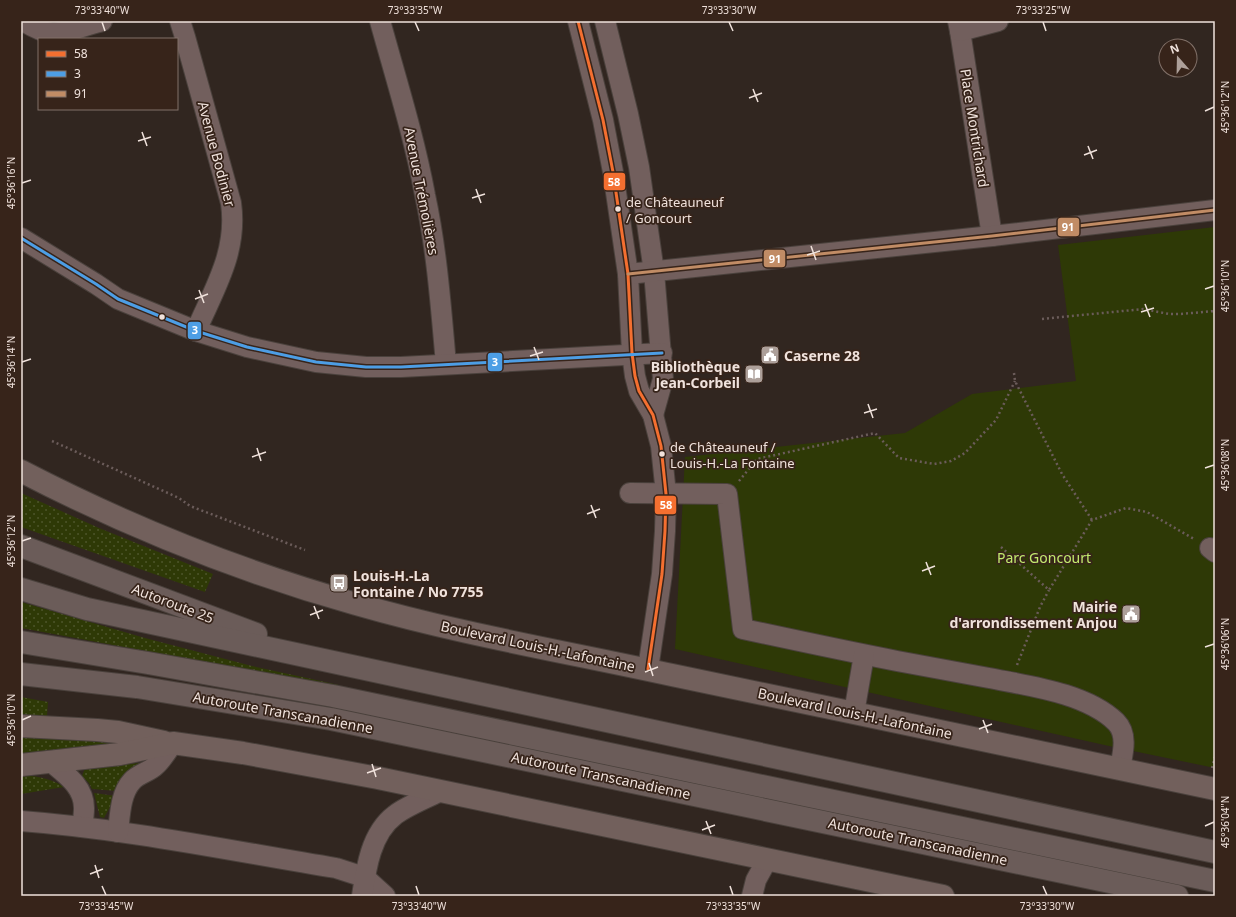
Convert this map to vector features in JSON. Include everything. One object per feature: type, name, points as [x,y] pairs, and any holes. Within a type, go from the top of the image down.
[{"type":"highway","name":"Autoroute 25","points":[[21,546],[324,660]]},
{"type":"highway","points":[[21,589],[87,610],[1215,852]]},
{"type":"highway","points":[[21,642],[333,696],[1215,881]]},
{"type":"highway","name":"Autoroute Transcanadienne","points":[[21,674],[137,686],[331,719],[1177,896]]},
{"type":"main road","name":"Boulevard Louis-H.-Lafontaine","points":[[21,471],[141,529],[250,571],[359,605],[426,622],[648,670],[1120,768],[1213,780]]},
{"type":"main road","points":[[21,726],[104,730],[173,744],[243,753],[331,769],[943,896]]},
{"type":"main road","points":[[21,765],[120,754],[173,744]]},
{"type":"street","points":[[22,21],[51,33],[102,21]]},
{"type":"street","name":"Avenue Bodinier","points":[[180,21],[231,203],[233,218],[227,260],[218,284],[196,332]]},
{"type":"street","name":"Avenue Trémolières","points":[[380,21],[415,149],[426,196],[441,304],[446,364]]},
{"type":"street","points":[[578,21],[613,172],[628,274],[632,354],[635,376],[639,391],[653,415],[661,446],[666,494],[665,531],[662,574],[648,670]]},
{"type":"street","points":[[605,21],[628,114],[639,167],[654,272],[663,379],[653,415]]},
{"type":"street","points":[[959,26],[998,21]]},
{"type":"street","name":"Place Montrichard","points":[[959,26],[992,236]]},
{"type":"street","points":[[628,274],[992,236],[1215,210]]},
{"type":"street","points":[[21,238],[118,299],[196,332],[247,347],[316,362],[366,367],[472,364],[662,353]]},
{"type":"street","points":[[630,493],[727,494],[743,629],[864,655],[1010,682],[1065,694],[1106,714],[1117,723],[1121,729],[1124,746],[1120,768]]},
{"type":"street","points":[[854,713],[864,655]]},
{"type":"street","points":[[118,832],[121,805],[127,788],[138,776],[155,767],[173,744]]},
{"type":"street","points":[[50,761],[69,777],[80,790],[83,797],[84,808],[82,827]]},
{"type":"street","points":[[363,887],[369,857],[376,838],[387,822],[395,814],[439,792]]},
{"type":"street","points":[[21,821],[118,832],[336,868],[363,887],[385,896]]},
{"type":"street","points":[[752,896],[756,880],[767,860]]},
{"type":"path","points":[[1042,320],[1143,309],[1169,314],[1215,311]]},
{"type":"path","points":[[1014,374],[1015,381],[1062,474],[1092,520]]},
{"type":"path","points":[[727,494],[757,459],[875,433],[899,458],[934,464],[951,460],[965,453],[996,420],[1015,381]]},
{"type":"path","points":[[52,441],[179,498],[190,506],[305,550]]},
{"type":"path","points":[[1010,682],[1040,607],[1092,520],[1126,508],[1147,512],[1212,550]]},
{"type":"path","points":[[1000,547],[1049,590]]},
{"type":"path","points":[[1213,780],[1215,757]]},
{"type":"green space","name":"Parc Goncourt","points":[[1215,227],[1215,768],[1109,746],[675,649],[685,457],[905,433],[972,394],[1076,381],[1058,245]]},
{"type":"green space","points":[[21,493],[99,528],[213,574],[205,592],[21,527]]},
{"type":"green space","points":[[21,602],[145,638],[252,666],[339,685],[338,689],[243,669],[21,628]]},
{"type":"green space","points":[[21,697],[48,702],[47,716],[21,715]]},
{"type":"green space","points":[[21,736],[47,736],[114,742],[114,744],[21,755]]},
{"type":"green space","points":[[140,763],[141,767],[117,791],[92,789],[89,783],[82,776],[85,768]]},
{"type":"green space","points":[[21,776],[43,778],[64,787],[21,794]]},
{"type":"green space","points":[[94,793],[116,796],[104,818],[100,817]]},
{"type":"transit line","name":"58","points":[[578,21],[603,120],[613,172],[628,274],[632,353],[635,376],[639,391],[653,415],[661,446],[666,494],[665,531],[662,574],[648,669]]},
{"type":"transit line","name":"91","points":[[628,274],[992,236],[1215,210]]},
{"type":"transit line","name":"3","points":[[21,238],[118,299],[196,331],[247,347],[316,362],[366,367],[401,367],[662,353]]},
{"type":"place","name":"de Châteauneuf / Goncourt","points":[[618,209]]},
{"type":"place","name":"Caserne 28","points":[[770,355]]},
{"type":"place","name":"Bibliothèque Jean-Corbeil","points":[[754,374]]},
{"type":"place","name":"de Châteauneuf / Louis-H.-La Fontaine","points":[[662,454]]},
{"type":"place","name":"Louis-H.-La Fontaine / No 7755","points":[[339,583]]},
{"type":"place","name":"Mairie d'arrondissement Anjou","points":[[1131,614]]}]
